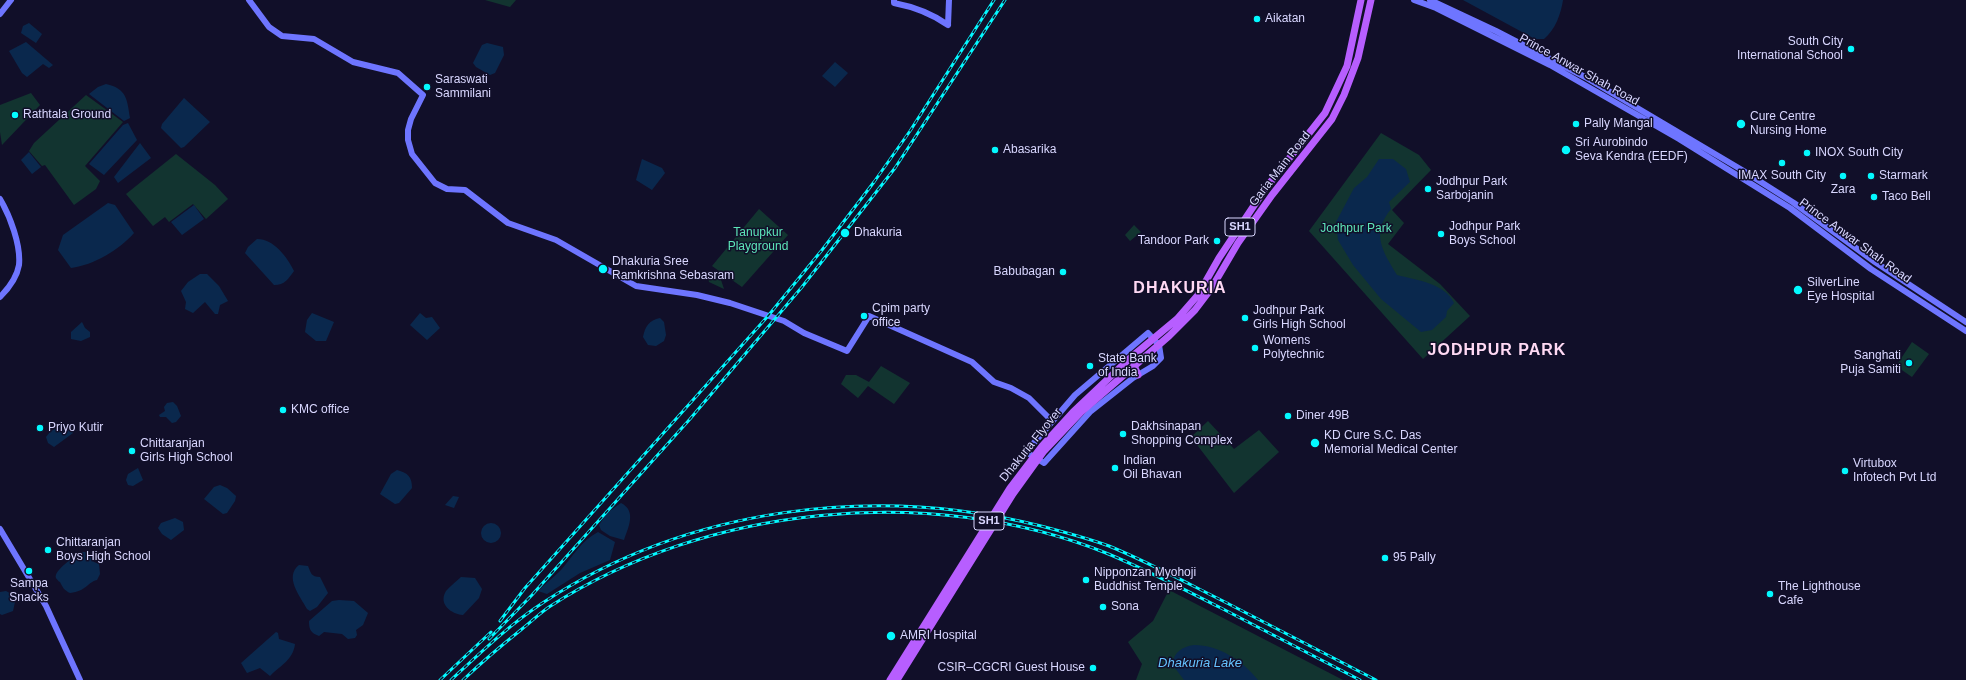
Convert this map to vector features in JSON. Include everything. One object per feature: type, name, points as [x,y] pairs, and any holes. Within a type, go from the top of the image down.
[{"type":"main road","points":[[0,14],[11,0]]},
{"type":"main road","points":[[249,0],[269,27],[282,36],[314,39],[353,62],[398,73],[423,94],[408,130],[408,140],[412,154],[435,183],[447,189],[465,190],[508,223],[556,240],[636,286],[697,295],[730,303],[784,321],[804,333],[848,351],[869,316],[972,362],[994,382],[1011,388],[1029,398],[1052,421]]},
{"type":"main road","points":[[894,0],[894,3],[916,7],[936,16],[948,25],[949,0]]},
{"type":"main road","name":"SH1","points":[[1129,359],[1151,336],[1177,319],[1190,305],[1265,189],[1326,113],[1347,66],[1361,0]]},
{"type":"main road","name":"Garia Main Road","points":[[1129,359],[1158,345],[1188,318],[1203,301],[1241,238],[1338,109],[1358,58],[1371,0]]},
{"type":"main road","name":"Prince Anwar Shah Road","points":[[1414,0],[1436,8],[1556,68],[1679,139],[1790,208],[1871,269],[1966,331]]},
{"type":"main road","name":"Prince Anwar Shah Road","points":[[1430,0],[1579,73],[1735,166],[1794,203],[1875,262],[1966,322]]},
{"type":"main road","points":[[0,199],[11,220],[19,263],[11,284],[0,297]]},
{"type":"main road","points":[[1956,324],[1960,318]]},
{"type":"main road","points":[[1138,375],[1129,359],[1075,395],[1026,452],[1044,463],[1090,412],[1138,375],[1153,366],[1161,358],[1161,351],[1151,336]]},
{"type":"main road","name":"Dhakuria Flyover","points":[[897,680],[1026,475],[1066,426],[1111,381],[1129,359]]},
{"type":"main road","name":"Dhakuria Flyover","points":[[890,680],[1006,494],[1028,463],[1073,412],[1111,381]]},
{"type":"main road","points":[[0,529],[46,606],[80,680]]},
{"type":"green space","points":[[485,0],[516,0],[510,7]]},
{"type":"green space","name":"Rathtala Ground","points":[[31,93],[40,105],[2,145],[0,132],[0,105]]},
{"type":"green space","points":[[86,95],[123,122],[85,166],[100,181],[96,189],[74,205],[45,165],[42,166],[29,151],[34,143]]},
{"type":"green space","name":"Jodhpur Park","points":[[1381,133],[1419,155],[1431,170],[1392,210],[1404,223],[1388,244],[1440,284],[1470,316],[1423,359],[1309,231]]},
{"type":"green space","points":[[176,154],[215,185],[228,199],[206,219],[193,204],[169,222],[165,217],[153,226],[126,194]]},
{"type":"green space","name":"Tanupkur Playground","points":[[759,209],[788,235],[742,287],[712,266]]},
{"type":"green space","points":[[1134,225],[1141,232],[1130,241],[1125,235]]},
{"type":"green space","points":[[719,274],[724,289],[709,282],[708,277]]},
{"type":"green space","points":[[1912,342],[1929,354],[1912,377],[1896,366]]},
{"type":"green space","points":[[881,366],[910,383],[894,404],[868,386],[858,398],[841,384],[846,375],[856,375],[869,382]]},
{"type":"green space","points":[[1208,421],[1234,449],[1259,430],[1279,452],[1234,493],[1191,437]]},
{"type":"green space","points":[[1169,590],[1343,680],[1136,680],[1142,664],[1128,642],[1153,621]]},
{"type":"water","points":[[1463,0],[1563,0],[1561,11],[1551,31],[1544,39],[1535,39]]},
{"type":"water","points":[[29,23],[42,34],[36,43],[21,33],[23,26]]},
{"type":"water","points":[[26,42],[53,65],[49,68],[43,64],[27,77],[22,73],[9,51]]},
{"type":"water","points":[[487,43],[503,47],[504,55],[495,73],[490,75],[476,67],[473,63],[482,45]]},
{"type":"water","points":[[835,62],[848,73],[835,87],[822,76]]},
{"type":"water","points":[[106,84],[118,89],[125,96],[130,118],[124,121],[89,94],[98,87]]},
{"type":"water","points":[[184,98],[210,122],[184,147],[181,148],[161,128],[162,124]]},
{"type":"water","points":[[128,123],[137,140],[104,175],[89,164],[123,125]]},
{"type":"water","points":[[140,143],[151,158],[118,183],[114,177]]},
{"type":"water","points":[[29,152],[41,167],[32,174],[21,160]]},
{"type":"water","points":[[642,159],[662,168],[665,173],[652,190],[636,180]]},
{"type":"water","points":[[1379,159],[1393,159],[1406,169],[1410,182],[1389,202],[1391,209],[1381,226],[1381,242],[1387,258],[1397,275],[1429,283],[1444,291],[1450,296],[1454,303],[1447,311],[1446,317],[1432,330],[1421,332],[1381,299],[1353,265],[1338,240],[1336,222],[1354,188],[1367,177]]},
{"type":"water","points":[[108,203],[115,205],[134,233],[114,251],[106,256],[88,264],[71,268],[58,250],[63,235]]},
{"type":"water","points":[[194,205],[204,219],[182,235],[171,222]]},
{"type":"water","points":[[257,239],[274,245],[284,255],[291,266],[294,271],[284,283],[274,285],[245,253],[248,247]]},
{"type":"water","points":[[200,274],[207,274],[219,286],[228,301],[220,305],[218,314],[215,314],[205,302],[193,313],[185,309],[186,302],[181,291],[188,282]]},
{"type":"water","points":[[312,313],[334,322],[326,341],[316,341],[305,332],[307,320]]},
{"type":"water","points":[[420,313],[426,318],[432,317],[440,328],[427,340],[410,325]]},
{"type":"water","points":[[660,318],[664,322],[666,335],[664,341],[656,346],[648,345],[643,337],[645,330],[650,322]]},
{"type":"water","points":[[82,322],[85,328],[90,332],[90,337],[81,341],[71,339],[71,332]]},
{"type":"water","points":[[173,402],[177,406],[181,416],[176,422],[172,423],[166,417],[160,417],[159,415],[165,411],[164,407],[167,403]]},
{"type":"water","points":[[62,424],[68,425],[72,429],[73,433],[54,447],[48,443],[46,437],[50,432]]},
{"type":"water","points":[[138,468],[143,480],[133,486],[128,485],[126,480],[128,474]]},
{"type":"water","points":[[397,470],[409,476],[412,488],[399,503],[395,504],[380,494],[391,474]]},
{"type":"water","points":[[220,485],[227,488],[236,496],[235,501],[227,513],[223,514],[204,499],[214,487]]},
{"type":"water","points":[[453,496],[459,497],[454,508],[445,505]]},
{"type":"water","points":[[621,503],[629,510],[630,515],[629,525],[624,540],[610,536],[601,530],[599,525],[607,513]]},
{"type":"water","points":[[175,518],[183,522],[184,530],[171,540],[162,534],[158,528],[161,523]]},
{"type":"water","points":[[491,523],[498,526],[501,533],[498,540],[491,543],[484,540],[481,533],[484,526]]},
{"type":"water","points":[[598,532],[615,542],[610,560],[580,573],[547,594],[538,591],[561,570],[582,544]]},
{"type":"water","points":[[81,552],[87,552],[94,562],[99,564],[100,574],[97,580],[93,581],[80,591],[70,593],[64,589],[56,578],[56,575],[65,564]]},
{"type":"water","points":[[299,565],[308,566],[313,575],[320,577],[328,593],[317,607],[310,611],[307,609],[297,593],[293,581],[293,575]]},
{"type":"water","points":[[461,577],[475,578],[482,589],[479,598],[463,615],[454,613],[447,608],[444,600],[446,591]]},
{"type":"water","points":[[6,591],[13,595],[15,602],[13,611],[2,615],[0,614],[0,592]]},
{"type":"water","points":[[332,601],[354,601],[368,613],[363,625],[356,630],[357,635],[355,638],[348,639],[342,634],[324,632],[319,636],[314,634],[309,627],[309,621]]},
{"type":"water","points":[[276,632],[278,633],[279,639],[295,644],[292,654],[286,662],[270,676],[260,668],[247,673],[241,663]]},
{"type":"water","name":"Dhakuria Lake","points":[[1194,645],[1212,648],[1230,655],[1252,673],[1258,680],[1184,680],[1172,664],[1173,660],[1180,650]]},
{"type":"railway","points":[[500,621],[525,588],[768,316],[822,250],[874,182],[910,131],[994,0]]},
{"type":"railway","points":[[489,639],[532,595],[690,419],[802,287],[895,168],[1005,0]]},
{"type":"railway","points":[[451,680],[496,639],[544,602],[600,570],[659,544],[721,525],[784,513],[849,507],[913,507],[978,513],[1041,526],[1101,543],[1166,572],[1376,680]]},
{"type":"railway","points":[[463,680],[500,647],[549,607],[611,573],[678,546],[749,527],[821,516],[895,512],[967,518],[1038,531],[1106,553],[1178,586],[1360,680]]},
{"type":"railway","points":[[440,680],[491,632]]},
{"type":"place","name":"Aikatan","points":[[1257,19]]},
{"type":"place","name":"South City International School","points":[[1851,49]]},
{"type":"place","name":"Saraswati Sammilani","points":[[427,87]]},
{"type":"place","name":"Rathtala Ground","points":[[15,115]]},
{"type":"place","name":"Pally Mangal","points":[[1576,124]]},
{"type":"place","name":"Cure Centre Nursing Home","points":[[1741,124]]},
{"type":"place","name":"Abasarika","points":[[995,150]]},
{"type":"place","name":"Sri Aurobindo Seva Kendra (EEDF)","points":[[1566,150]]},
{"type":"place","name":"INOX South City","points":[[1807,153]]},
{"type":"place","name":"IMAX South City","points":[[1782,163]]},
{"type":"place","name":"Zara","points":[[1843,176]]},
{"type":"place","name":"Starmark","points":[[1871,176]]},
{"type":"place","name":"Jodhpur Park Sarbojanin","points":[[1428,189]]},
{"type":"place","name":"Taco Bell","points":[[1874,197]]},
{"type":"place","name":"Dhakuria","points":[[845,233]]},
{"type":"place","name":"Jodhpur Park Boys School","points":[[1441,234]]},
{"type":"place","name":"Tandoor Park","points":[[1217,241]]},
{"type":"place","name":"Dhakuria Sree Ramkrishna Sebasram","points":[[603,269]]},
{"type":"place","name":"Babubagan","points":[[1063,272]]},
{"type":"place","name":"SilverLine Eye Hospital","points":[[1798,290]]},
{"type":"place","name":"Cpim party office","points":[[864,316]]},
{"type":"place","name":"Jodhpur Park Girls High School","points":[[1245,318]]},
{"type":"place","name":"Womens Polytechnic","points":[[1255,348]]},
{"type":"place","name":"Sanghati Puja Samiti","points":[[1909,363]]},
{"type":"place","name":"State Bank of India","points":[[1090,366]]},
{"type":"place","name":"KMC office","points":[[283,410]]},
{"type":"place","name":"Diner 49B","points":[[1288,416]]},
{"type":"place","name":"Priyo Kutir","points":[[40,428]]},
{"type":"place","name":"Dakhsinapan Shopping Complex","points":[[1123,434]]},
{"type":"place","name":"KD Cure S.C. Das Memorial Medical Center","points":[[1315,443]]},
{"type":"place","name":"Chittaranjan Girls High School","points":[[132,451]]},
{"type":"place","name":"Indian Oil Bhavan","points":[[1115,468]]},
{"type":"place","name":"Virtubox Infotech Pvt Ltd","points":[[1845,471]]},
{"type":"place","name":"Chittaranjan Boys High School","points":[[48,550]]},
{"type":"place","name":"95 Pally","points":[[1385,558]]},
{"type":"place","name":"Sampa Snacks","points":[[29,571]]},
{"type":"place","name":"Nipponzan Myohoji Buddhist Temple","points":[[1086,580]]},
{"type":"place","name":"The Lighthouse Cafe","points":[[1770,594]]},
{"type":"place","name":"Sona","points":[[1103,607]]},
{"type":"place","name":"AMRI Hospital","points":[[891,636]]},
{"type":"place","name":"CSIR–CGCRI Guest House","points":[[1093,668]]},
{"type":"district","name":"DHAKURIA","points":[[1180,289]]},
{"type":"district","name":"JODHPUR PARK","points":[[1497,351]]}]
